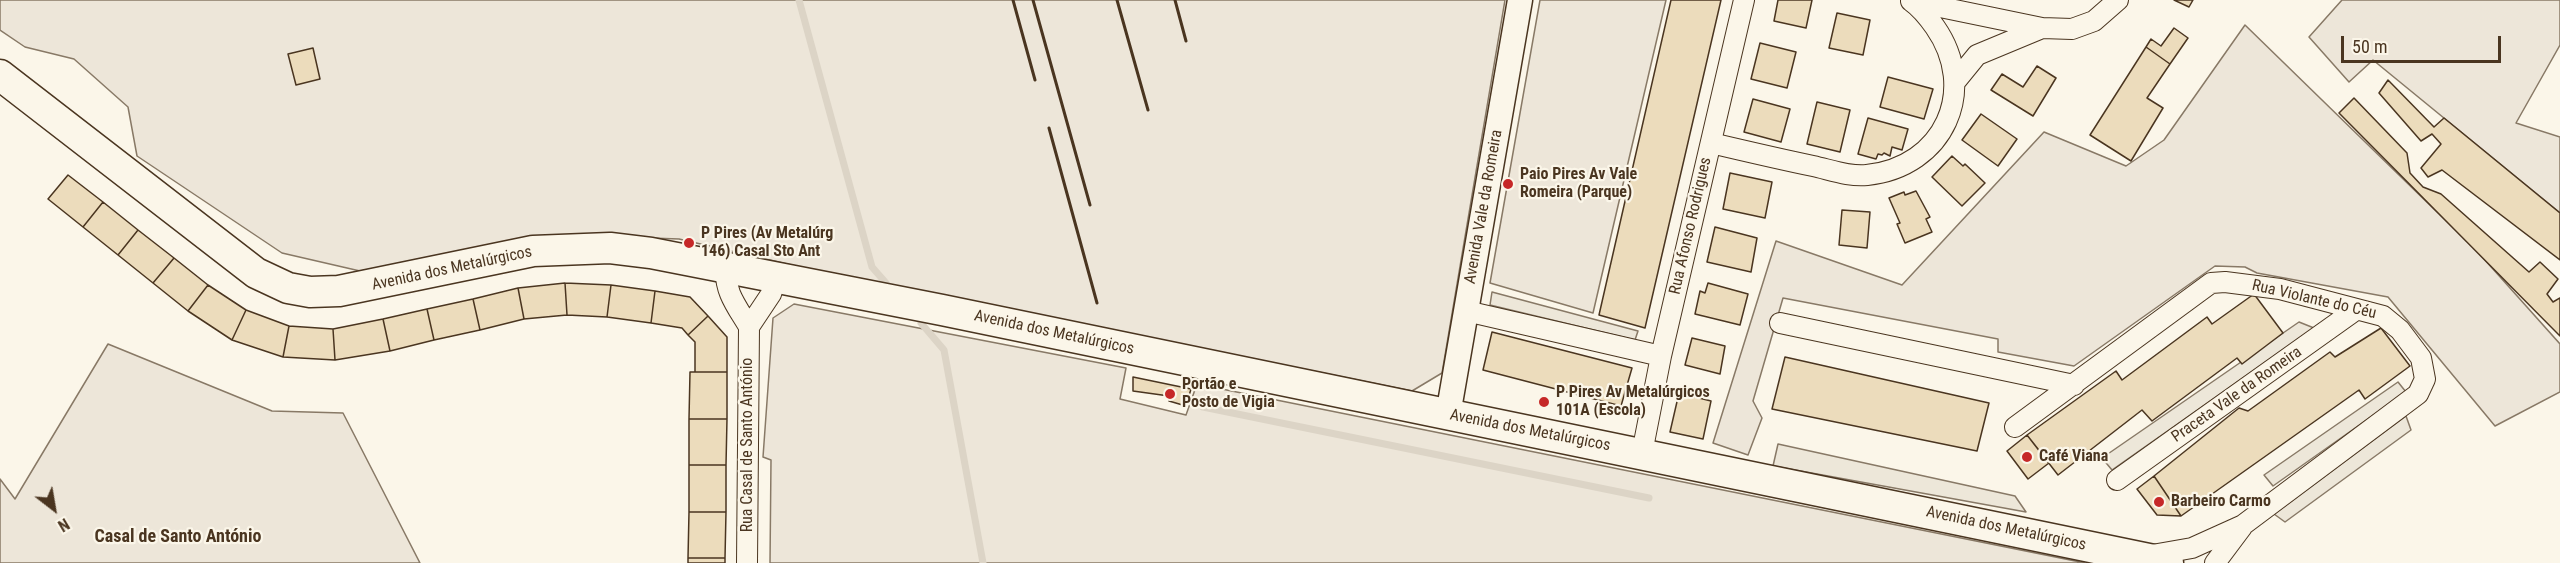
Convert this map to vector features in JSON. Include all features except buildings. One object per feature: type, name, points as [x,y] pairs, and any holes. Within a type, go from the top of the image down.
[{"type":"main road","name":"Avenida dos Metalúrgicos","points":[[0,75],[213,243],[256,273],[288,288],[339,291],[497,257],[570,248],[610,248],[640,252],[1642,453],[2168,563]]},
{"type":"street","name":"Avenida Vale da Romeira","points":[[1448,415],[1520,0]]},
{"type":"street","name":"Rua Afonso Rodrigues","points":[[1642,453],[1661,356],[1744,0]]},
{"type":"street","points":[[1711,143],[1852,175],[1889,171],[1923,154],[1940,135],[1950,117],[1955,82],[1944,41],[1919,6],[1909,0]]},
{"type":"street","points":[[1909,0],[2042,28],[2072,29],[2094,21],[2118,0]]},
{"type":"street","points":[[1955,82],[1977,55],[2042,28]]},
{"type":"street","name":"Rua Casal de Santo António","points":[[726,268],[725,282],[728,292],[748,327],[747,563]]},
{"type":"street","points":[[748,327],[771,294],[776,278]]},
{"type":"street","name":"Rua Violante do Céu","points":[[2015,427],[2211,283],[2225,282],[2280,289],[2383,316],[2400,330],[2421,358],[2425,379],[2418,394],[2243,525],[2192,548],[2137,556]]},
{"type":"street","name":"Praceta Vale da Romeira","points":[[2117,480],[2357,309]]},
{"type":"street","points":[[1466,311],[1661,356]]},
{"type":"street","points":[[1780,323],[2074,385]]},
{"type":"street","name":"Rua Violante do Céu","points":[[2215,563],[2243,525]]},
{"type":"shaded area","points":[[0,0],[1505,0],[1442,373],[1412,391],[813,270],[679,239],[564,235],[360,271],[282,253],[137,156],[128,107],[74,59],[25,47],[0,30]]},
{"type":"shaded area","points":[[1540,0],[1666,0],[1593,313],[1490,283]]},
{"type":"shaded area","points":[[2342,0],[2560,0],[2560,45],[2516,123],[2560,137],[2560,213],[2373,60],[2349,82],[2309,37]]},
{"type":"shaded area","points":[[2245,25],[2476,250],[2560,344],[2560,392],[2495,426],[2388,297],[2257,273],[2245,267],[2215,266],[2074,366],[1998,352],[1998,339],[1783,298],[1753,401],[1762,418],[1748,455],[1713,443],[1776,241],[1902,285],[2044,132],[2126,166],[2164,140]]},
{"type":"shaded area","points":[[1492,292],[1638,331],[1635,340],[1490,305]]},
{"type":"shaded area","points":[[794,304],[1126,368],[1120,399],[1186,415],[1197,384],[2085,563],[770,563],[771,460],[763,457],[773,318]]},
{"type":"shaded area","points":[[2299,322],[2314,328],[2112,470],[2102,458]]},
{"type":"shaded area","points":[[108,344],[272,411],[343,413],[420,563],[0,563],[0,479],[15,499]]},
{"type":"shaded area","points":[[2398,382],[2406,392],[2273,486],[2264,475]]},
{"type":"shaded area","points":[[2406,416],[2411,430],[2285,522],[2274,514]]},
{"type":"shaded area","points":[[1778,444],[2015,496],[2026,512],[1773,466]]},
{"type":"waterway","points":[[799,0],[872,267],[886,283]]},
{"type":"waterway","points":[[921,323],[944,350],[983,563]]},
{"type":"waterway","points":[[1203,407],[1649,498]]},
{"type":"wall","points":[[1013,0],[1035,80]]},
{"type":"wall","points":[[1033,0],[1090,205]]},
{"type":"wall","points":[[1117,0],[1148,110]]},
{"type":"wall","points":[[1175,0],[1186,41]]},
{"type":"wall","points":[[1049,128],[1097,303]]},
{"type":"place","name":"Paio Pires Av Vale Romeira (Parque)","points":[[1508,184]]},
{"type":"place","name":"P Pires (Av Metalúrg 146) Casal Sto Ant","points":[[689,243]]},
{"type":"place","name":"Portão e Posto de Vigia","points":[[1170,394]]},
{"type":"place","name":"P Pires Av Metalúrgicos 101A (Escola)","points":[[1544,402]]},
{"type":"place","name":"Café Viana","points":[[2027,457]]},
{"type":"place","name":"Barbeiro Carmo","points":[[2159,502]]},
{"type":"district","name":"Casal de Santo António","points":[[178,537]]}]
